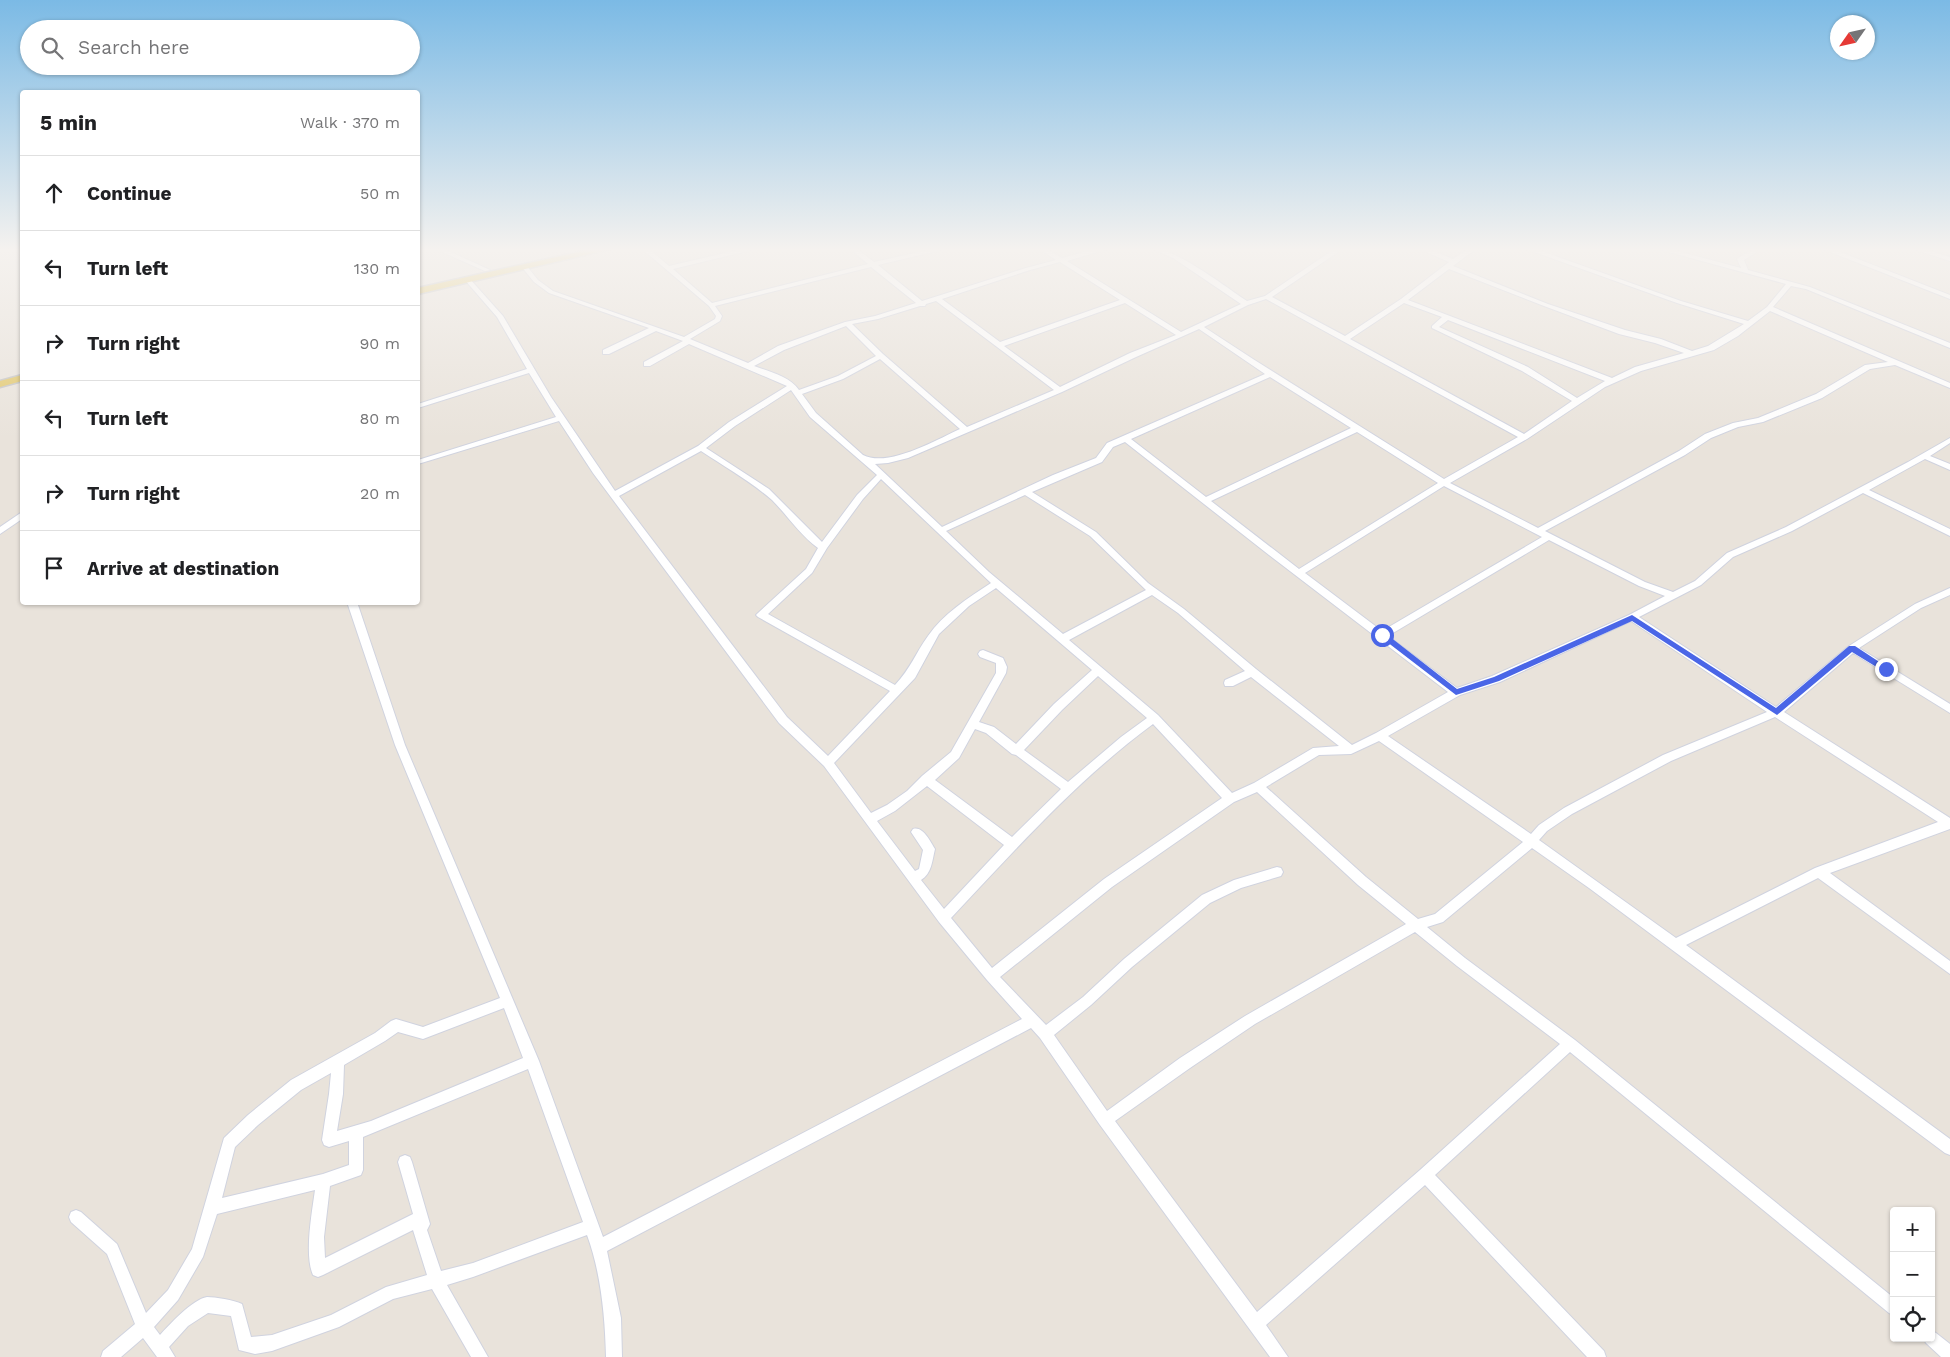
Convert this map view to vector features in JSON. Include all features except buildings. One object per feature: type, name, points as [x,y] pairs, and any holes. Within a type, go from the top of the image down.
[{"type":"main road","points":[[0,384],[20,379]]},
{"type":"main road","points":[[0,390],[20,385]]},
{"type":"street","points":[[496,311],[561,418],[614,495],[783,720],[828,764],[943,918],[991,976],[1045,1034],[1105,1120],[1280,1357]]},
{"type":"street","points":[[607,311],[656,328],[750,365],[792,386],[813,415],[867,461],[997,583],[1154,718],[1230,799]]},
{"type":"street","points":[[647,364],[718,320],[715,311]]},
{"type":"street","points":[[750,365],[781,348],[847,323],[864,321],[898,311]]},
{"type":"street","points":[[954,311],[1059,390]]},
{"type":"street","points":[[999,345],[1094,311]]},
{"type":"street","points":[[1144,311],[1181,335]]},
{"type":"street","points":[[867,461],[881,463],[896,459],[1059,390],[1133,354],[1181,335],[1230,311]]},
{"type":"street","points":[[1293,311],[1524,437]]},
{"type":"street","points":[[1344,340],[1386,311]]},
{"type":"street","points":[[1432,311],[1610,380]]},
{"type":"street","points":[[1564,311],[1622,332],[1658,340],[1692,354]]},
{"type":"street","points":[[1710,311],[1749,323]]},
{"type":"street","points":[[1299,573],[1444,483],[1524,437],[1610,380],[1638,369],[1711,348],[1735,334],[1765,311]]},
{"type":"street","points":[[1777,311],[1950,386]]},
{"type":"street","points":[[1865,311],[1950,346]]},
{"type":"street","points":[[1447,317],[1434,327],[1524,369],[1577,401]]},
{"type":"street","points":[[847,323],[880,356],[966,430]]},
{"type":"street","points":[[1199,326],[1356,429],[1444,483],[1642,584],[1673,595]]},
{"type":"street","points":[[606,352],[656,328]]},
{"type":"street","points":[[798,393],[859,371],[880,356]]},
{"type":"street","points":[[1539,531],[1682,453],[1708,436],[1736,425],[1760,420],[1818,396],[1868,367],[1895,363]]},
{"type":"street","points":[[420,405],[531,370]]},
{"type":"street","points":[[940,531],[1099,460],[1110,445],[1271,374]]},
{"type":"street","points":[[614,495],[701,448],[732,424],[792,386]]},
{"type":"street","points":[[420,461],[561,418]]},
{"type":"street","points":[[1206,500],[1356,429]]},
{"type":"street","points":[[1126,438],[1456,692]]},
{"type":"street","points":[[991,976],[1108,883],[1230,799],[1258,786],[1317,751],[1351,750],[1380,736],[1456,692],[1496,679],[1632,618],[1698,583],[1730,555],[1789,529],[1863,490],[1950,440]]},
{"type":"street","points":[[701,448],[772,496],[809,537],[823,547]]},
{"type":"street","points":[[1924,456],[1950,467]]},
{"type":"street","points":[[881,475],[860,497],[823,547],[808,571],[761,615],[896,690]]},
{"type":"street","points":[[1863,490],[1950,533]]},
{"type":"street","points":[[1025,492],[1093,534],[1153,590],[1181,611],[1252,672],[1351,750]]},
{"type":"street","points":[[0,531],[20,516]]},
{"type":"street","points":[[1382,635],[1550,536]]},
{"type":"street","points":[[828,764],[911,675],[936,632],[966,604],[997,583]]},
{"type":"street","points":[[1062,639],[1153,590]]},
{"type":"street","points":[[1105,1120],[1184,1063],[1250,1020],[1416,924],[1439,918],[1532,841],[1543,828],[1568,811],[1667,758],[1777,712],[1852,648],[1918,606],[1950,591]]},
{"type":"street","points":[[353,605],[400,745],[532,1061],[599,1247],[613,1318],[614,1357]]},
{"type":"street","points":[[1632,618],[1950,823]]},
{"type":"street","points":[[1852,648],[1950,709]]},
{"type":"street","points":[[870,819],[891,808],[911,794],[955,755],[999,678],[1002,667],[1000,661],[983,654]]},
{"type":"street","points":[[1016,751],[1058,707],[1098,670]]},
{"type":"street","points":[[1229,683],[1252,672]]},
{"type":"street","points":[[943,918],[1068,788],[1115,746],[1154,718]]},
{"type":"street","points":[[971,724],[990,730],[1068,788]]},
{"type":"street","points":[[1380,736],[1532,841],[1950,1148]]},
{"type":"street","points":[[926,779],[1013,845]]},
{"type":"street","points":[[1258,786],[1362,881],[1461,962],[1570,1044],[1890,1305]]},
{"type":"street","points":[[1674,945],[1819,872],[1950,823]]},
{"type":"street","points":[[913,879],[924,872],[929,849],[917,832]]},
{"type":"street","points":[[1045,1034],[1087,1001],[1128,963],[1206,899],[1238,884],[1277,872]]},
{"type":"street","points":[[1819,872],[1950,968]]},
{"type":"street","points":[[109,1357],[144,1326],[173,1295],[198,1252],[212,1208],[229,1142],[252,1120],[296,1085],[380,1037],[396,1025],[423,1033],[508,1001]]},
{"type":"street","points":[[599,1247],[1031,1021]]},
{"type":"street","points":[[1255,1324],[1425,1175],[1570,1044]]},
{"type":"street","points":[[338,1060],[336,1094],[329,1140],[356,1132],[532,1061]]},
{"type":"street","points":[[212,1208],[356,1170],[356,1132]]},
{"type":"street","points":[[404,1162],[432,1254],[436,1281]]},
{"type":"street","points":[[1425,1175],[1598,1357]]},
{"type":"street","points":[[323,1180],[317,1237],[318,1270],[417,1220],[436,1281],[480,1357]]},
{"type":"street","points":[[76,1217],[112,1249],[144,1326],[163,1352],[184,1321],[206,1305],[237,1309],[245,1344],[255,1346],[272,1343],[334,1322],[391,1292],[473,1270],[591,1226]]},
{"type":"street","points":[[1935,1341],[1950,1354]]},
{"type":"route","points":[[1382,635],[1456,692],[1496,679],[1632,618],[1777,712],[1852,648],[1886,669]]}]
